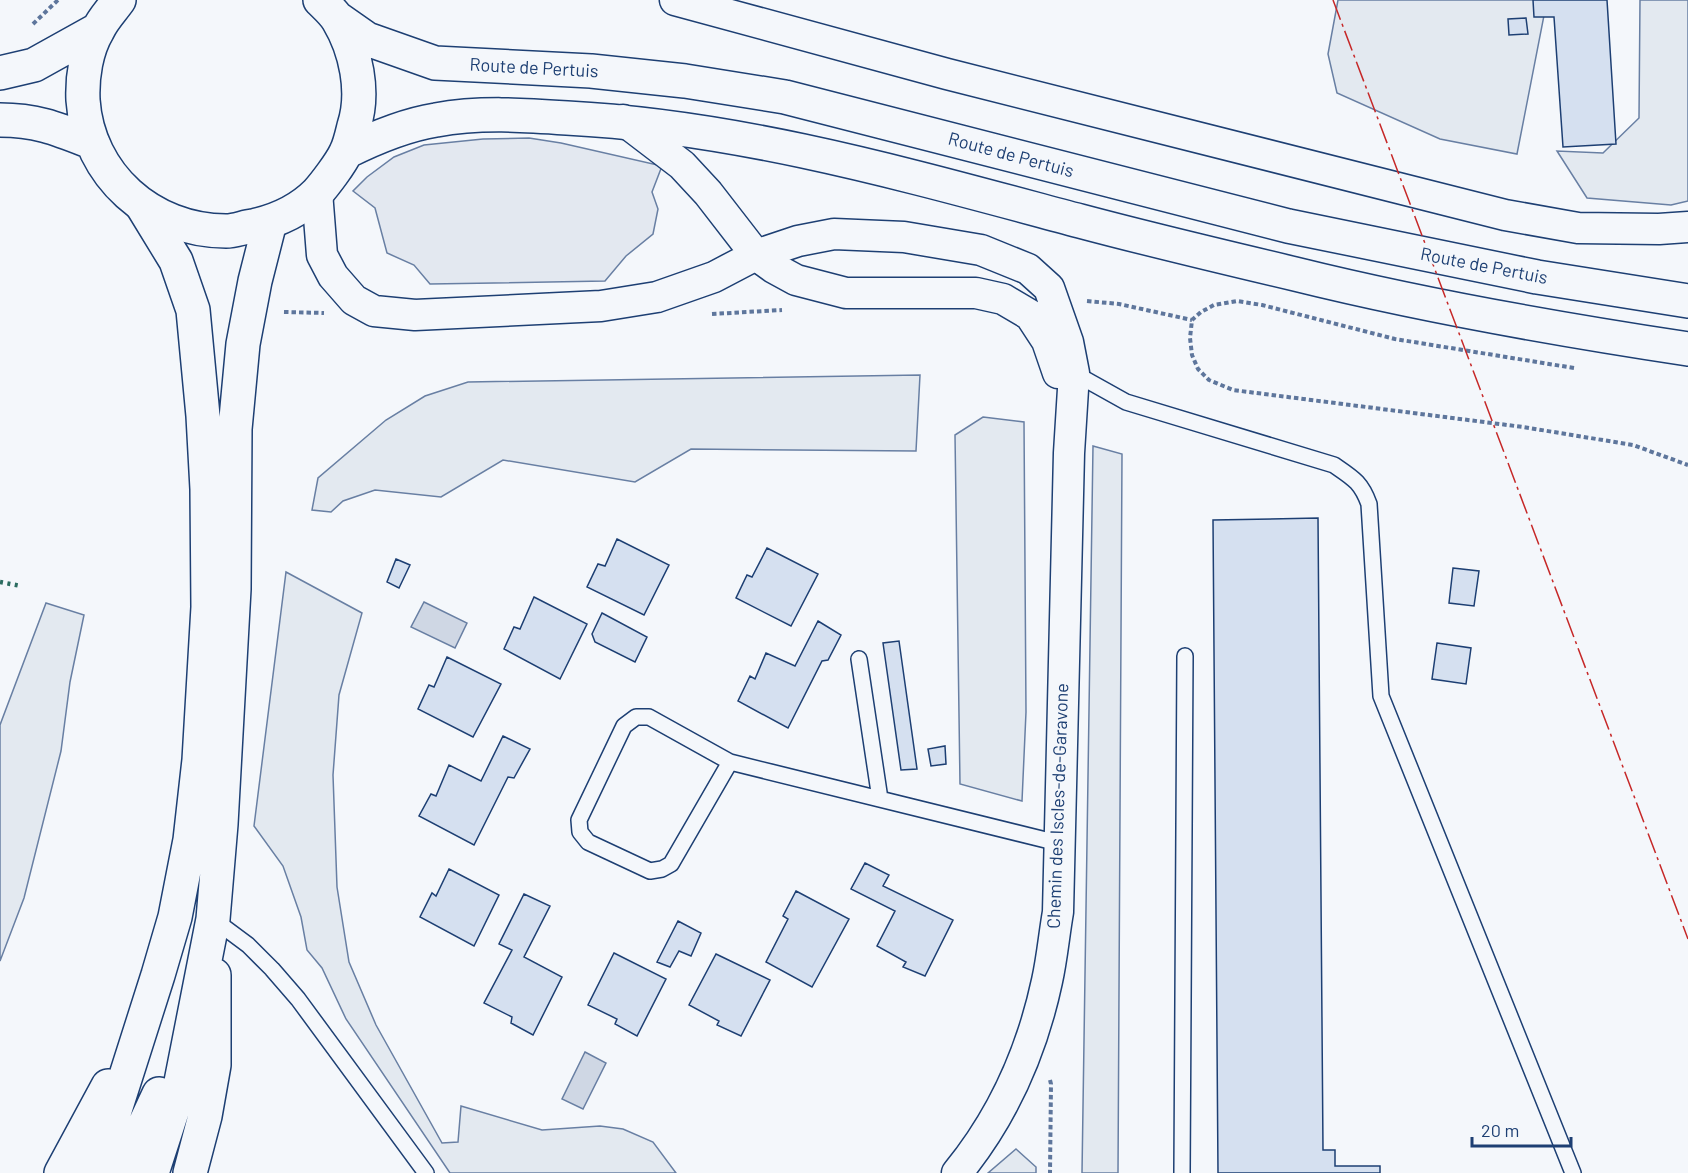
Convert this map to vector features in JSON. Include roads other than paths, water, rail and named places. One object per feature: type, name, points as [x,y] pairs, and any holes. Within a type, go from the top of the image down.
[{"type":"main road","points":[[119,0],[97,30],[87,57],[82,86],[84,114],[92,142],[104,168],[122,189],[143,207],[183,226],[227,231],[270,222],[295,209],[317,192],[346,152],[356,119],[358,84],[352,50],[329,9]]},
{"type":"main road","name":"Route de Pertuis","points":[[329,9],[367,39],[435,63],[591,71],[685,81],[785,97],[1288,226],[1538,277],[1688,301]]},
{"type":"main road","points":[[0,73],[34,65],[97,30]]},
{"type":"main road","points":[[346,152],[372,139],[434,120],[472,115],[623,120],[702,131],[832,156],[1083,222],[1396,297],[1615,338],[1688,349]]},
{"type":"main road","points":[[0,120],[22,120],[44,124],[92,142]]},
{"type":"main road","points":[[95,1173],[175,916],[190,840],[199,760],[208,608],[207,479],[193,310],[176,261],[143,207]]},
{"type":"main road","points":[[190,1173],[205,1116],[214,1065],[216,1016],[213,919],[221,824],[234,589],[235,429],[243,345],[255,281],[270,222]]},
{"type":"main road","points":[[152,1173],[180,1087],[213,919]]},
{"type":"main road","points":[[122,1173],[192,1018]]},
{"type":"main road","points":[[61,1173],[141,1026]]},
{"type":"street","points":[[675,0],[947,74],[1504,215],[1578,228],[1688,227]]},
{"type":"street","points":[[623,120],[682,165],[708,193],[756,255],[796,280],[846,293],[976,293],[1003,299],[1030,315],[1047,341],[1059,375],[1069,453]]},
{"type":"street","points":[[317,192],[322,255],[333,276],[354,300],[374,311],[415,315],[601,306],[657,297],[714,277],[756,255],[798,240],[834,234],[904,237],[981,250],[1028,269],[1049,288],[1053,297],[1068,342],[1074,373],[1069,453]]},
{"type":"street","name":"Chemin des Iscles-de-Garavone","points":[[957,1173],[989,1127],[1016,1081],[1047,981],[1058,912],[1069,453]]},
{"type":"lane","points":[[1074,373],[1126,402],[1334,465],[1358,481],[1364,490],[1369,504],[1381,696],[1573,1173]]},
{"type":"lane","points":[[1182,1173],[1185,656]]},
{"type":"lane","points":[[859,659],[880,799]]},
{"type":"lane","points":[[730,762],[671,864],[662,869],[650,871],[588,842],[580,832],[579,820],[624,726],[636,717],[649,717],[730,762],[1058,843]]},
{"type":"lane","points":[[213,919],[248,945],[298,999],[426,1173]]}]
